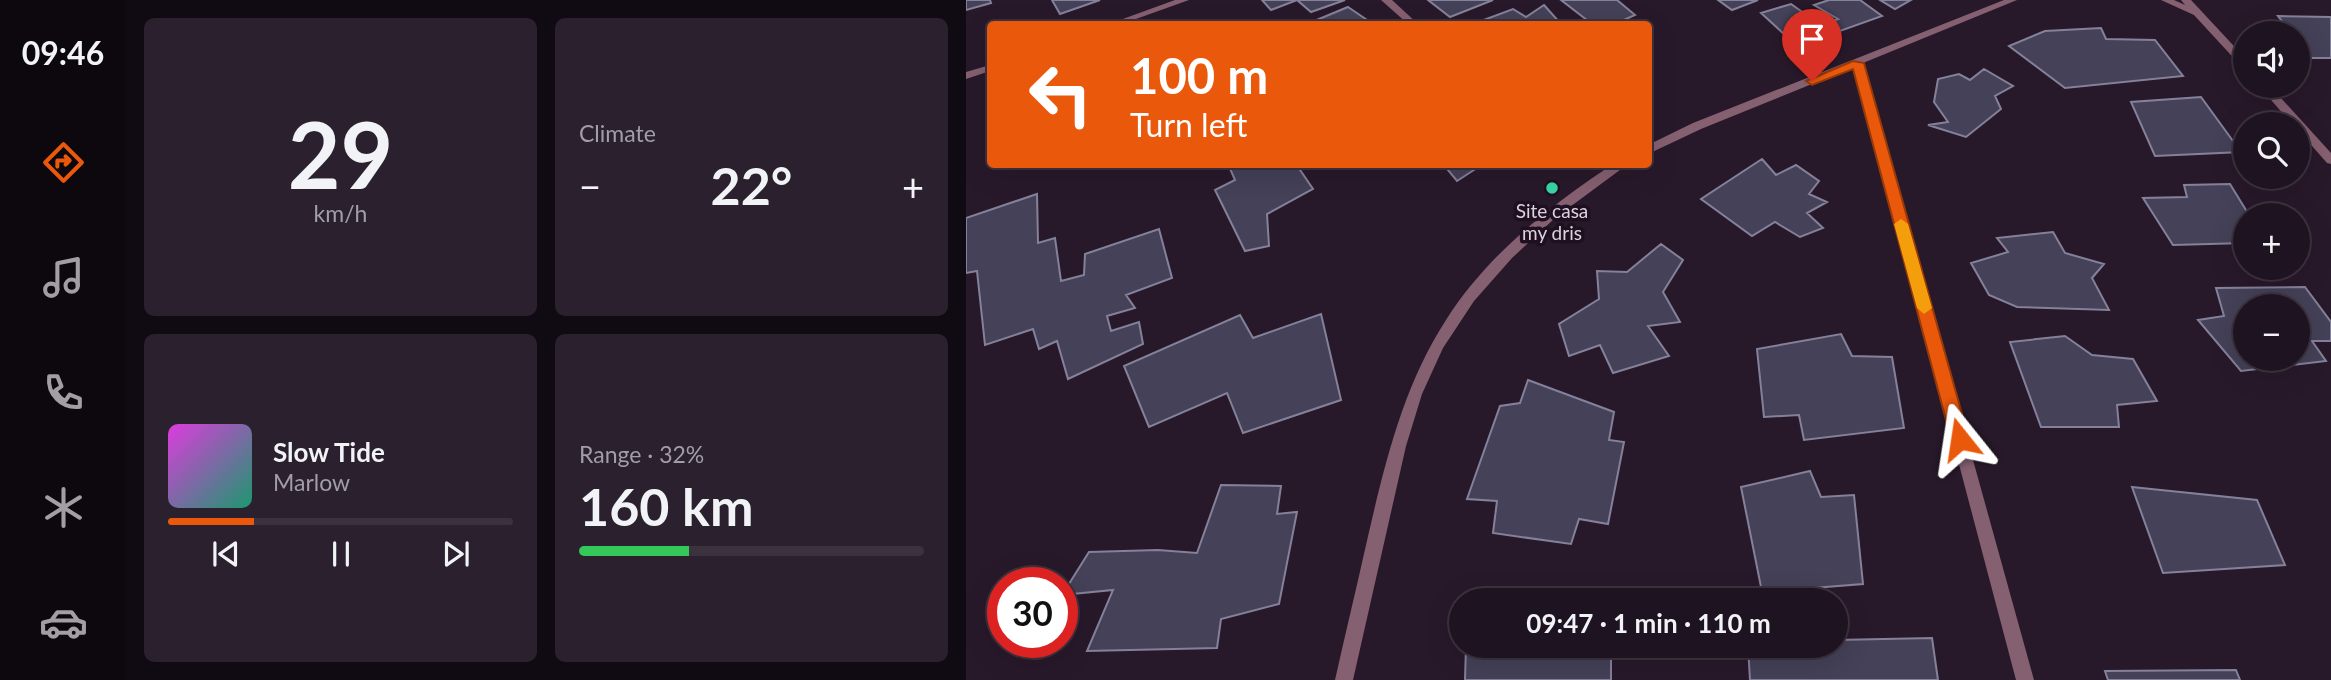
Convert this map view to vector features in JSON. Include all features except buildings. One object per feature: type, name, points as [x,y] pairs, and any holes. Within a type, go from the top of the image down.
[{"type":"street","points":[[1123,21],[1184,0]]},
{"type":"street","points":[[1386,0],[1410,21]]},
{"type":"street","points":[[1652,148],[1697,126],[2012,0]]},
{"type":"street","points":[[2166,0],[2201,15]]},
{"type":"street","points":[[2186,0],[2233,51]]},
{"type":"street","points":[[1858,63],[2025,680]]},
{"type":"street","points":[[966,76],[987,69]]},
{"type":"street","points":[[2275,98],[2331,160]]},
{"type":"street","points":[[1344,680],[1399,437],[1424,373],[1451,323],[1492,268],[1581,191],[1616,168]]},
{"type":"slow traffic","points":[[1901,224],[1924,308]]},
{"type":"place","name":"Site casa my dris","points":[[1552,188]]},
{"type":"route","points":[[1812,81],[1858,63],[1960,439]]}]
